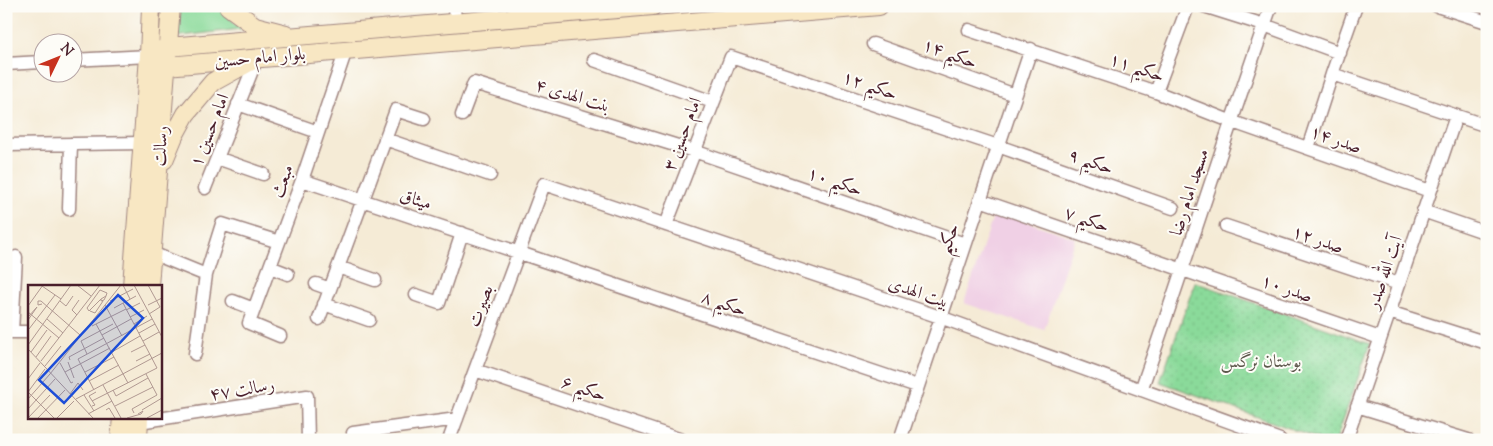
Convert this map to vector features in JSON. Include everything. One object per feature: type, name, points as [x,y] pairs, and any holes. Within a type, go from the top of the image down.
[{"type":"main road","name":"رسالت","points":[[132,285],[151,6]]},
{"type":"main road","name":"رسالت","points":[[149,285],[171,6]]},
{"type":"main road","points":[[228,6],[255,26],[299,37]]},
{"type":"main road","name":"بلوار امام حسین","points":[[149,56],[168,47],[299,37],[454,15],[555,15],[653,6]]},
{"type":"main road","name":"بلوار امام حسین","points":[[166,66],[879,6]]},
{"type":"main road","points":[[555,15],[557,33]]},
{"type":"main road","points":[[149,56],[166,66]]},
{"type":"main road","points":[[158,177],[174,136],[186,114],[212,82],[257,58]]},
{"type":"main road","points":[[120,440],[134,424]]},
{"type":"street","points":[[1156,92],[1188,6]]},
{"type":"street","points":[[1204,6],[1264,25],[1340,53]]},
{"type":"street","name":"مسجد امام رضا","points":[[1141,390],[1183,270],[1230,121],[1271,6]]},
{"type":"street","points":[[1308,148],[1356,6]]},
{"type":"street","points":[[1437,6],[1487,22]]},
{"type":"street","name":"حکیم ۱۱","points":[[969,30],[1156,92],[1230,121]]},
{"type":"street","name":"حکیم ۱۴","points":[[873,44],[1015,95]]},
{"type":"street","name":"حکیم","points":[[904,439],[917,386],[1031,49]]},
{"type":"street","name":"مبعث","points":[[280,336],[249,323],[302,180],[346,50]]},
{"type":"street","points":[[82,59],[149,56]]},
{"type":"street","name":"امام حسین ۳","points":[[666,225],[731,57]]},
{"type":"street","name":"حکیم ۱۲","points":[[731,57],[998,146]]},
{"type":"street","name":"امام حسین ۱","points":[[205,188],[257,58]]},
{"type":"street","points":[[594,60],[713,102]]},
{"type":"street","points":[[6,64],[32,63]]},
{"type":"street","points":[[1332,74],[1487,126]]},
{"type":"street","name":"بنت الهدی ۴","points":[[462,115],[474,83],[694,151]]},
{"type":"street","points":[[238,104],[318,132]]},
{"type":"street","points":[[319,319],[396,110],[424,119]]},
{"type":"street","name":"آیت الله صدر","points":[[1346,440],[1456,116]]},
{"type":"street","name":"صدر ۱۴","points":[[1230,121],[1430,191]]},
{"type":"street","points":[[385,139],[490,175]]},
{"type":"street","points":[[6,145],[143,143]]},
{"type":"street","points":[[68,209],[71,144]]},
{"type":"street","name":"حکیم ۹","points":[[998,146],[1173,208]]},
{"type":"street","name":"حکیم ۱۰","points":[[694,151],[965,244]]},
{"type":"street","points":[[217,158],[263,174]]},
{"type":"street","name":"میثاق","points":[[302,180],[519,252]]},
{"type":"street","name":"بیت الهدی","points":[[544,184],[940,317],[1280,440]]},
{"type":"street","name":"بصیرت","points":[[449,440],[544,184]]},
{"type":"street","name":"حکیم ۷","points":[[980,200],[1183,270]]},
{"type":"street","points":[[1424,211],[1487,233]]},
{"type":"street","points":[[195,354],[206,275],[222,224],[279,242]]},
{"type":"street","name":"صدر ۱۲","points":[[1226,226],[1399,284]]},
{"type":"street","points":[[416,295],[439,303],[462,233]]},
{"type":"street","name":"حکیم ۸","points":[[519,252],[917,386]]},
{"type":"street","points":[[152,253],[206,275]]},
{"type":"street","points":[[16,257],[9,332],[28,332]]},
{"type":"street","points":[[270,267],[288,274]]},
{"type":"street","points":[[338,267],[375,280]]},
{"type":"street","name":"صدر ۱۰","points":[[1183,270],[1380,338]]},
{"type":"street","points":[[316,284],[330,289]]},
{"type":"street","points":[[233,301],[254,309]]},
{"type":"street","points":[[324,304],[369,320]]},
{"type":"street","points":[[1389,312],[1487,343]]},
{"type":"street","name":"حکیم ۶","points":[[475,370],[682,440]]},
{"type":"street","name":"رسالت ۴۷","points":[[134,424],[307,396],[308,440]]},
{"type":"street","points":[[1357,406],[1468,440]]},
{"type":"street","points":[[353,433],[457,419]]},
{"type":"shaded area","points":[[995,211],[1075,238],[1044,330],[964,303]]},
{"type":"green space","points":[[176,6],[217,6],[241,29],[173,37]]},
{"type":"green space","name":"بوستان نرگس","points":[[1195,282],[1370,344],[1336,440],[1322,440],[1160,382]]}]
